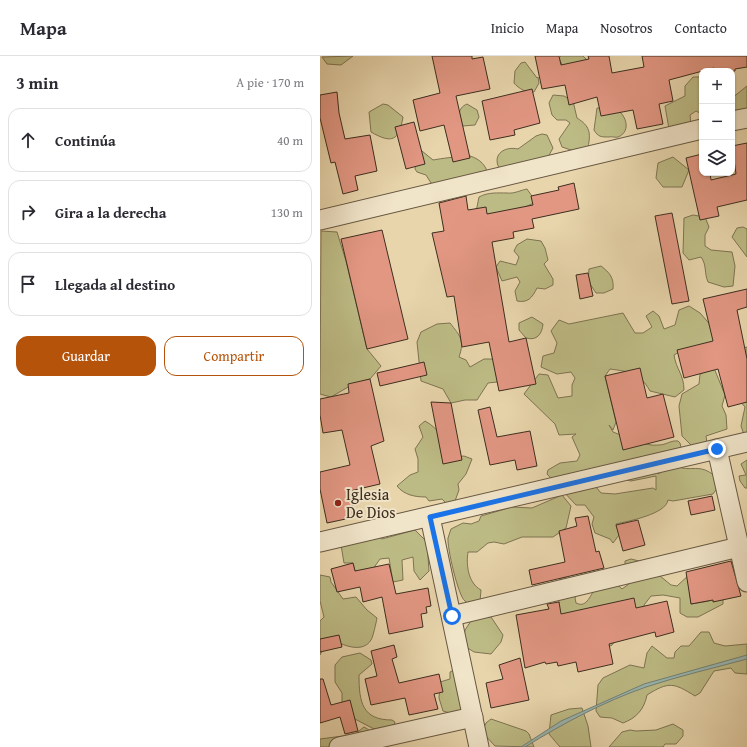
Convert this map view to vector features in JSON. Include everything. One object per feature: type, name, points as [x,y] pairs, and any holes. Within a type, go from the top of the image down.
[{"type":"street","points":[[735,120],[747,118]]},
{"type":"street","points":[[320,220],[699,130]]},
{"type":"street","points":[[320,542],[747,442]]},
{"type":"street","points":[[717,449],[747,582]]},
{"type":"street","points":[[430,517],[479,747]]},
{"type":"street","points":[[452,616],[739,547]]},
{"type":"street","points":[[339,747],[473,717]]},
{"type":"shaded area","points":[[353,56],[341,65],[327,64],[322,57]]},
{"type":"shaded area","points":[[561,56],[583,56],[586,59],[585,65],[563,67],[559,58]]},
{"type":"shaded area","points":[[525,62],[537,78],[538,77],[539,83],[534,92],[523,90],[514,83],[515,71],[521,63]]},
{"type":"shaded area","points":[[693,77],[699,77],[699,112],[696,111],[690,115],[691,124],[669,129],[665,106],[685,96],[685,86]]},
{"type":"shaded area","points":[[747,86],[747,111],[735,111],[735,96]]},
{"type":"shaded area","points":[[553,95],[564,96],[573,101],[577,118],[585,124],[588,130],[588,147],[574,151],[562,147],[559,139],[570,123],[566,120],[557,120],[552,115],[549,103]]},
{"type":"shaded area","points":[[383,104],[388,105],[403,117],[397,135],[389,139],[371,132],[369,112]]},
{"type":"shaded area","points":[[467,104],[477,110],[479,117],[475,125],[463,126],[460,120],[459,114],[461,108]]},
{"type":"shaded area","points":[[597,108],[613,108],[621,113],[626,121],[623,134],[618,137],[602,137],[597,134],[594,130]]},
{"type":"shaded area","points":[[542,134],[547,135],[553,148],[548,157],[499,168],[497,159],[501,152],[513,148],[518,149],[536,136]]},
{"type":"shaded area","points":[[422,151],[433,160],[464,156],[474,157],[485,166],[488,176],[436,185],[431,183],[426,175],[417,172],[415,169],[417,155]]},
{"type":"shaded area","points":[[673,157],[689,170],[682,187],[663,187],[656,178],[658,163]]},
{"type":"shaded area","points":[[527,189],[536,202],[499,219],[476,212],[479,197],[482,195],[493,193],[512,193]]},
{"type":"shaded area","points":[[693,215],[705,217],[709,227],[705,235],[705,246],[711,250],[732,252],[735,266],[733,286],[724,287],[708,282],[704,263],[701,257],[689,260],[683,253],[684,218]]},
{"type":"shaded area","points":[[743,227],[747,229],[747,257],[732,237],[737,228]]},
{"type":"shaded area","points":[[321,231],[337,232],[346,261],[367,349],[381,366],[370,379],[355,383],[331,397],[320,394]]},
{"type":"shaded area","points":[[527,239],[541,241],[545,248],[548,260],[544,264],[553,279],[553,285],[545,289],[537,288],[529,299],[517,301],[515,291],[520,282],[517,277],[502,281],[496,267],[500,261],[516,265],[519,257],[514,251],[517,245]]},
{"type":"shaded area","points":[[601,266],[611,276],[613,289],[604,293],[596,293],[588,281],[589,269]]},
{"type":"shaded area","points":[[689,306],[700,313],[721,337],[721,344],[686,348],[674,355],[684,385],[684,390],[675,397],[650,391],[642,380],[634,374],[610,369],[605,376],[616,422],[613,430],[609,425],[613,432],[648,445],[662,445],[673,441],[678,441],[682,452],[660,470],[658,474],[673,465],[705,470],[717,478],[718,487],[713,494],[673,501],[668,500],[666,505],[654,513],[638,519],[616,524],[619,535],[613,543],[610,539],[595,533],[592,524],[594,517],[585,505],[576,505],[547,474],[548,470],[560,463],[577,461],[580,455],[572,437],[576,434],[559,435],[555,424],[524,394],[539,374],[548,375],[558,398],[572,396],[572,385],[575,378],[571,372],[557,374],[541,367],[543,356],[554,353],[557,343],[551,331],[559,320],[569,324],[623,313],[635,333],[643,333],[652,327],[646,316],[653,311],[659,316],[664,329],[675,325],[679,310]],"holes":[[[656,476],[656,490],[653,488],[615,494],[601,493],[596,487],[622,479],[631,481]]]},
{"type":"shaded area","points":[[532,317],[543,324],[540,334],[536,338],[530,339],[526,338],[519,330],[519,323]]},
{"type":"shaded area","points":[[450,323],[460,338],[462,346],[459,357],[466,360],[470,367],[484,359],[499,359],[502,372],[497,382],[488,383],[477,400],[465,400],[451,403],[443,389],[421,381],[417,342],[421,332],[437,324]]},
{"type":"shaded area","points":[[747,347],[747,443],[741,426],[745,407],[740,401],[736,350]]},
{"type":"shaded area","points":[[714,368],[725,395],[722,406],[726,415],[727,429],[706,436],[707,443],[693,447],[682,436],[679,406],[682,394],[699,384],[700,374]]},
{"type":"shaded area","points":[[425,421],[439,432],[454,457],[464,456],[472,459],[466,474],[458,484],[459,490],[455,501],[446,503],[442,499],[429,501],[426,497],[414,496],[403,492],[397,486],[410,475],[418,472],[418,459],[415,449],[423,437],[419,426]]},
{"type":"shaded area","points":[[747,460],[747,488],[745,488],[740,481],[739,476],[746,475],[741,464]]},
{"type":"shaded area","points":[[562,495],[571,506],[566,528],[553,537],[522,537],[504,544],[494,542],[488,543],[477,552],[468,552],[467,562],[469,573],[473,583],[481,590],[480,601],[470,603],[465,601],[459,590],[451,561],[448,538],[451,529],[463,523],[471,524],[479,521],[481,516],[512,507],[532,508]]},
{"type":"shaded area","points":[[415,530],[427,542],[429,571],[420,580],[414,571],[413,557],[402,560],[403,580],[393,582],[389,558],[380,559],[373,569],[356,574],[353,563],[344,563],[341,545],[375,535],[382,539]]},
{"type":"shaded area","points":[[631,559],[643,562],[671,585],[677,586],[691,573],[691,604],[709,601],[709,593],[723,594],[723,604],[698,617],[687,617],[680,613],[680,598],[663,595],[651,596],[644,605],[645,609],[611,646],[533,615],[559,603],[558,581],[564,576],[579,589],[575,598],[576,603],[580,604],[583,604],[588,600],[597,587],[612,580],[622,589],[629,584],[625,573],[625,561]]},
{"type":"shaded area","points":[[320,575],[330,577],[331,582],[343,599],[356,597],[367,610],[377,618],[372,638],[368,644],[354,647],[335,641],[324,647],[320,655],[320,621],[324,617],[320,601]]},
{"type":"shaded area","points":[[491,617],[503,635],[501,642],[491,654],[474,652],[463,645],[465,630],[473,618]]},
{"type":"shaded area","points":[[701,632],[709,632],[714,643],[725,646],[747,644],[747,674],[735,673],[731,668],[714,671],[700,693],[695,696],[676,686],[671,685],[661,687],[647,695],[642,709],[636,716],[623,723],[612,718],[600,717],[596,711],[598,685],[603,678],[630,665],[644,668],[647,653],[652,646],[667,658],[674,658],[675,652],[681,646],[689,646]]},
{"type":"shaded area","points":[[360,653],[371,660],[372,664],[359,675],[360,693],[364,708],[374,717],[392,720],[395,722],[394,726],[374,729],[353,718],[342,708],[342,693],[335,682],[335,665],[342,657]]},
{"type":"shaded area","points":[[458,668],[465,711],[450,713],[443,711],[439,698],[440,682],[450,679],[450,672]]},
{"type":"shaded area","points":[[582,708],[588,726],[591,747],[560,747],[549,734],[551,715],[569,709]]},
{"type":"shaded area","points":[[491,719],[526,731],[529,734],[534,747],[495,746],[482,732],[486,723]]},
{"type":"shaded area","points":[[673,724],[683,730],[683,736],[676,744],[665,744],[663,747],[609,747],[622,732],[630,730],[656,730]]},
{"type":"shaded area","points":[[364,727],[370,731],[372,735],[372,747],[320,747],[320,739],[343,736],[349,739]]},
{"type":"water","points":[[747,655],[747,659],[671,679],[614,699],[525,747],[521,747],[561,721],[644,684]]},
{"type":"building","points":[[432,56],[472,56],[472,59],[483,57],[490,89],[456,96],[470,158],[453,162],[444,125],[420,131],[413,100],[440,93]]},
{"type":"building","points":[[535,56],[559,56],[561,65],[589,59],[588,56],[609,56],[612,73],[644,67],[642,56],[747,56],[747,67],[735,69],[699,68],[699,72],[669,80],[673,101],[659,104],[663,124],[637,129],[633,110],[601,116],[597,97],[569,105],[565,85],[542,89]]},
{"type":"building","points":[[532,89],[540,123],[514,130],[515,135],[490,140],[482,101]]},
{"type":"building","points":[[337,92],[339,113],[345,139],[370,135],[377,171],[355,176],[358,190],[343,194],[335,162],[331,163],[320,118],[320,95]]},
{"type":"building","points":[[414,122],[425,164],[406,169],[395,127]]},
{"type":"building","points":[[747,143],[747,200],[717,207],[719,216],[700,220],[686,158],[699,155],[699,176],[710,176],[711,180],[728,176],[735,176],[735,145]]},
{"type":"building","points":[[574,183],[579,209],[532,219],[534,228],[513,232],[514,238],[492,242],[509,342],[526,338],[536,384],[499,391],[489,342],[462,347],[454,296],[447,297],[432,233],[444,231],[439,203],[466,196],[468,210],[486,207],[487,214],[533,205],[531,196],[559,190],[558,187]]},
{"type":"building","points":[[672,213],[689,301],[672,304],[655,216]]},
{"type":"building","points":[[382,230],[408,339],[367,349],[341,239]]},
{"type":"building","points":[[588,273],[593,296],[580,299],[576,275]]},
{"type":"building","points":[[747,289],[747,307],[737,310],[747,359],[747,402],[728,407],[718,369],[684,378],[677,350],[713,341],[703,299]]},
{"type":"building","points":[[424,362],[427,375],[380,386],[377,373]]},
{"type":"building","points":[[640,368],[647,398],[663,394],[674,437],[623,450],[605,376]]},
{"type":"building","points":[[370,379],[384,441],[371,446],[380,484],[350,491],[355,517],[327,523],[320,489],[320,472],[350,465],[342,430],[323,433],[320,415],[320,399],[349,393],[348,384]]},
{"type":"building","points":[[431,402],[451,403],[462,460],[443,464]]},
{"type":"building","points":[[490,407],[497,437],[530,431],[537,466],[517,470],[515,460],[490,465],[478,410]]},
{"type":"building","points":[[712,496],[715,510],[691,515],[688,501]]},
{"type":"building","points":[[588,516],[596,552],[599,551],[604,568],[532,585],[529,570],[565,562],[559,531],[577,526],[575,518]]},
{"type":"building","points":[[638,520],[645,545],[623,551],[616,525]]},
{"type":"building","points":[[731,561],[741,596],[713,602],[713,600],[691,604],[686,572]]},
{"type":"building","points":[[353,563],[355,571],[389,564],[396,594],[428,588],[431,606],[426,607],[427,613],[421,614],[423,627],[389,634],[382,597],[363,602],[360,587],[337,592],[331,569]]},
{"type":"building","points":[[634,598],[636,608],[667,601],[674,632],[656,637],[655,632],[609,644],[613,664],[578,672],[576,662],[558,666],[557,662],[546,664],[545,662],[525,668],[516,615],[549,609],[547,604],[559,602],[561,614]]},
{"type":"building","points":[[339,635],[342,647],[320,652],[320,639]]},
{"type":"building","points":[[394,645],[397,657],[392,659],[399,683],[439,674],[443,692],[434,694],[438,709],[409,715],[405,698],[371,705],[365,679],[377,676],[371,651]]},
{"type":"building","points":[[520,658],[529,700],[491,708],[486,683],[503,679],[499,665]]},
{"type":"building","points":[[320,679],[323,679],[331,705],[350,700],[358,731],[345,734],[340,717],[320,723]]},
{"type":"place","name":"Iglesia De Dios","points":[[338,503]]},
{"type":"route","points":[[452,616],[430,517],[717,449]]}]
